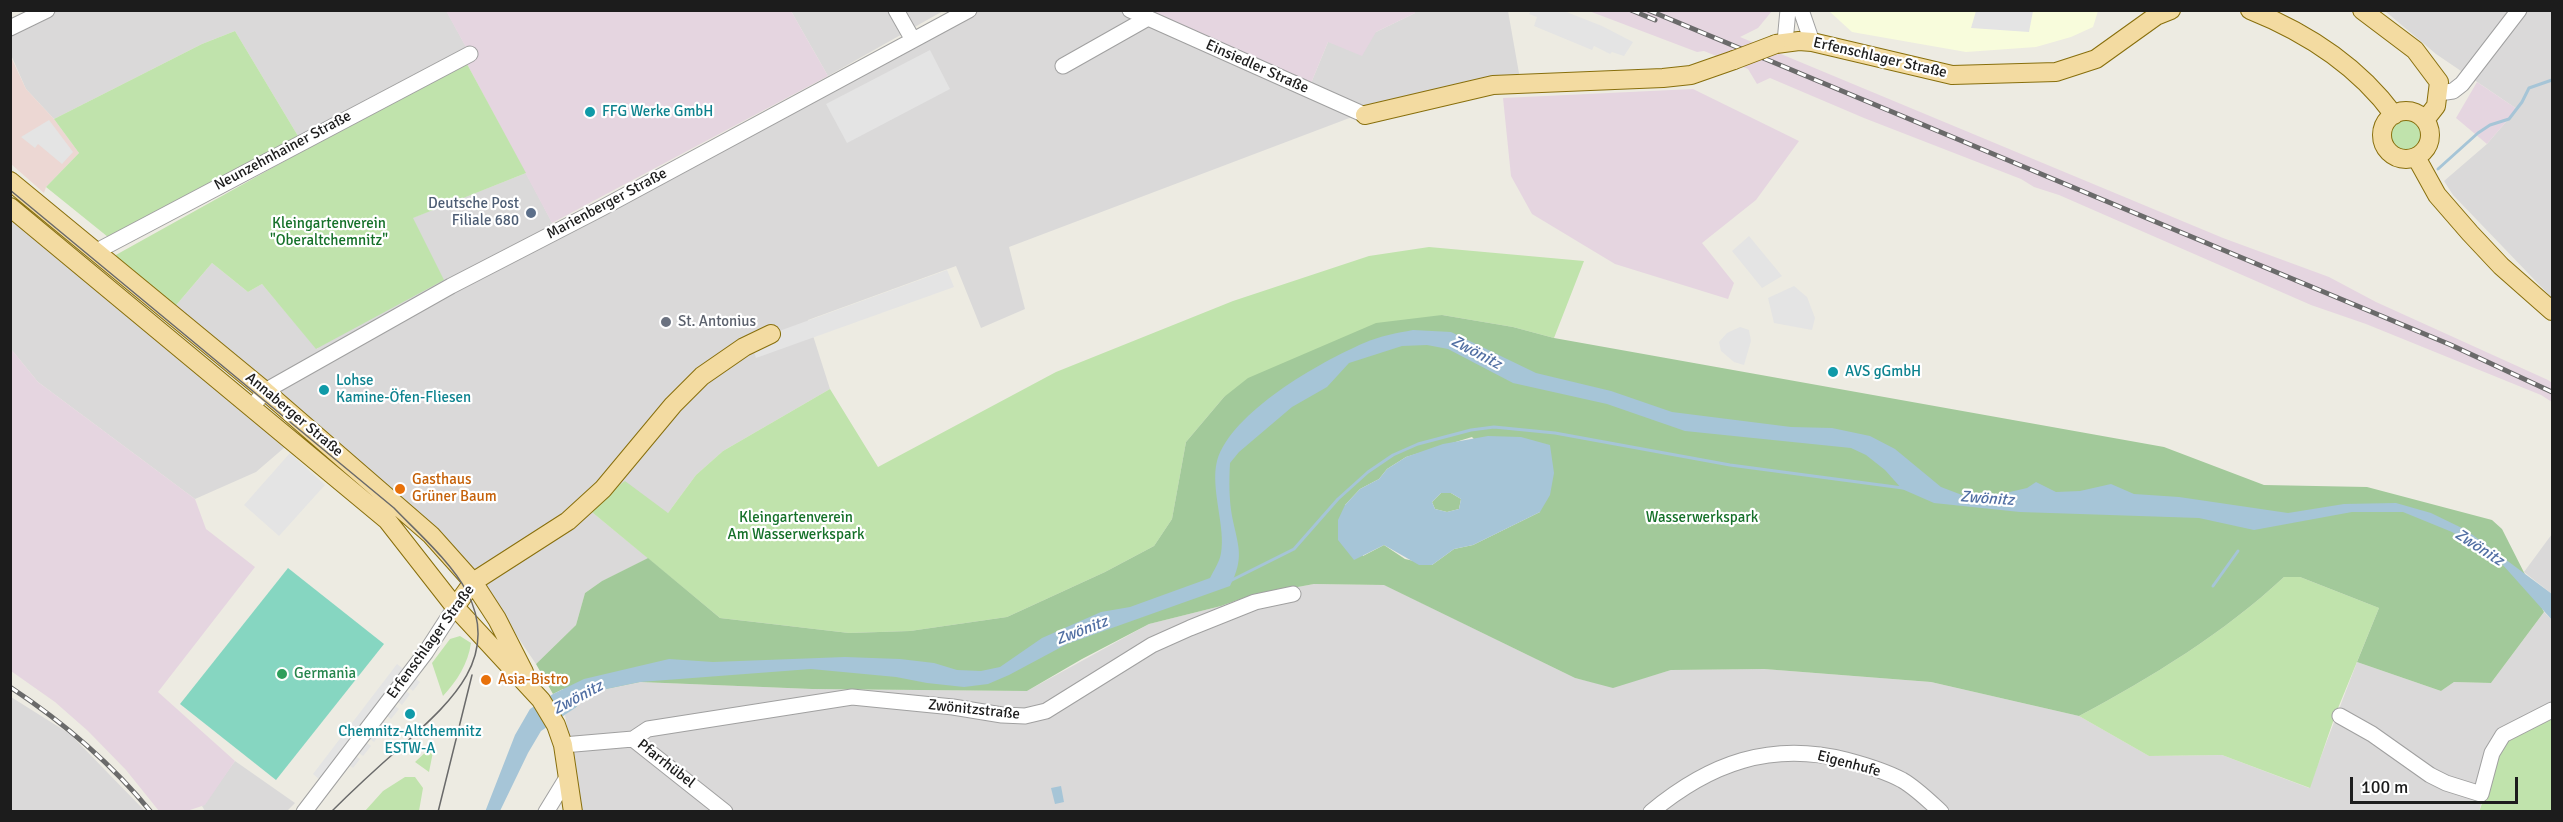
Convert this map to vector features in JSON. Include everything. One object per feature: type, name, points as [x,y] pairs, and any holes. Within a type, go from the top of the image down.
[{"type":"main road","name":"Erfenschlager Straße","points":[[1365,115],[1493,85],[1691,75],[1780,43],[1812,42],[1952,75],[2056,72],[2096,59],[2156,16],[2171,10]]},
{"type":"main road","points":[[2250,10],[2315,43],[2368,85],[2394,115]]},
{"type":"main road","points":[[2362,10],[2415,50],[2439,82],[2436,106],[2425,120]]},
{"type":"main road","points":[[2410,111],[2425,120],[2430,131],[2429,142],[2416,157],[2402,158],[2394,155],[2385,146],[2383,131],[2385,124],[2394,115],[2410,111]]},
{"type":"main road","points":[[2416,157],[2437,195],[2470,233],[2501,266],[2553,311]]},
{"type":"main road","name":"Annaberger Straße","points":[[10,181],[265,391],[431,535],[473,582],[556,725],[563,745],[573,812]]},
{"type":"main road","name":"Annaberger Straße","points":[[10,207],[387,520],[455,607],[537,694]]},
{"type":"main road","name":"Erfenschlager Straße","points":[[455,607],[473,582],[568,521],[603,489],[673,405],[702,376],[744,347],[771,334]]},
{"type":"street","points":[[10,28],[47,10]]},
{"type":"street","points":[[896,10],[913,40]]},
{"type":"street","name":"Marienberger Straße","points":[[252,407],[265,391],[451,286],[602,208],[969,10]]},
{"type":"street","name":"Einsiedler Straße","points":[[1130,10],[1365,115]]},
{"type":"street","points":[[1780,43],[1788,10]]},
{"type":"street","points":[[1801,10],[1812,42]]},
{"type":"street","points":[[2439,93],[2453,91],[2462,84],[2519,10]]},
{"type":"street","points":[[1062,66],[1148,18]]},
{"type":"street","name":"Neunzehnhainer Straße","points":[[97,251],[470,54]]},
{"type":"street","points":[[10,190],[22,199],[37,204]]},
{"type":"street","name":"Zwönitzstraße","points":[[633,739],[648,729],[780,707],[852,698],[1025,716],[1046,711],[1152,645],[1255,602],[1293,594]]},
{"type":"street","name":"Erfenschlager Straße","points":[[304,812],[426,652],[455,607]]},
{"type":"street","points":[[2340,716],[2372,734],[2430,775],[2446,783],[2481,794],[2492,753],[2503,735],[2553,710]]},
{"type":"street","name":"Pfarrhübel","points":[[563,745],[633,739],[641,742],[725,812]]},
{"type":"street","name":"Eigenhufe","points":[[1651,812],[1709,772],[1753,758],[1791,752],[1823,754],[1864,765],[1902,781],[1941,812]]},
{"type":"street","points":[[546,812],[567,776]]},
{"type":"shaded area","points":[[47,10],[446,10],[466,47],[298,136],[235,31],[202,44],[54,119],[26,89],[11,55],[10,28]]},
{"type":"shaded area","points":[[1415,10],[1415,13],[1376,32],[1362,56],[1328,42],[1309,88],[1132,11]]},
{"type":"shaded area","points":[[446,11],[791,11],[828,76],[552,223],[467,64],[473,60]]},
{"type":"shaded area","points":[[791,11],[943,11],[828,76]]},
{"type":"shaded area","points":[[973,11],[1125,11],[1360,114],[1009,247],[1025,309],[981,328],[956,266],[808,320],[830,389],[723,451],[696,475],[668,513],[587,508],[648,558],[602,581],[585,593],[576,625],[536,664],[475,574],[172,310],[212,263],[248,292],[262,284],[317,349],[412,218],[526,173],[557,232]]},
{"type":"shaded area","points":[[1415,11],[1508,11],[1520,79],[1365,114],[1309,88],[1328,42],[1376,32]]},
{"type":"shaded area","points":[[1531,11],[1564,11],[1602,26],[1633,42],[1624,56],[1612,52],[1610,54],[1594,46],[1592,50],[1534,26],[1537,17],[1529,14]]},
{"type":"shaded area","points":[[1589,11],[1772,11],[1758,28],[1740,37],[2223,238],[2329,277],[2376,302],[2548,380],[2552,383],[2552,402],[2541,395],[2366,324],[2311,305],[2059,195],[2034,187],[2021,179],[1864,118],[1770,78],[1757,84],[1748,69],[1704,51],[1697,52]]},
{"type":"shaded area","points":[[1829,11],[2098,11],[2093,27],[2071,37],[2036,47],[1966,52],[1852,32]]},
{"type":"shaded area","points":[[1976,11],[2033,11],[2029,32],[1971,28]]},
{"type":"shaded area","points":[[2385,11],[2552,11],[2552,298],[2453,195],[2444,181],[2487,144],[2517,109],[2436,54]]},
{"type":"shaded area","points":[[930,50],[950,89],[847,143],[826,104]]},
{"type":"shaded area","points":[[10,55],[26,89],[54,119],[79,153],[46,187],[44,193],[11,164]]},
{"type":"shaded area","points":[[2477,82],[2517,109],[2487,144],[2456,118]]},
{"type":"shaded area","points":[[1693,89],[1799,141],[1756,200],[1702,243],[1734,283],[1728,299],[1615,264],[1532,214],[1511,176],[1503,98]]},
{"type":"shaded area","points":[[49,120],[73,152],[62,164],[38,144],[35,148],[21,137]]},
{"type":"shaded area","points":[[10,217],[285,447],[256,472],[195,499],[38,382],[11,349]]},
{"type":"shaded area","points":[[1749,236],[1782,276],[1762,288],[1732,251]]},
{"type":"shaded area","points":[[947,270],[954,287],[756,358],[751,343]]},
{"type":"shaded area","points":[[1794,286],[1807,297],[1815,318],[1812,330],[1774,323],[1768,298]]},
{"type":"shaded area","points":[[1740,327],[1749,330],[1751,341],[1744,365],[1734,362],[1721,351],[1719,342],[1727,333]]},
{"type":"shaded area","points":[[11,349],[38,382],[195,499],[206,529],[255,567],[158,692],[235,761],[205,805],[187,811],[159,811],[126,770],[88,731],[55,702],[11,671]]},
{"type":"shaded area","points":[[290,453],[325,485],[279,536],[244,505]]},
{"type":"shaded area","points":[[2552,534],[2552,594],[2524,572]]},
{"type":"shaded area","points":[[1314,584],[1385,585],[1575,678],[1613,687],[1671,670],[1764,669],[1931,682],[2079,716],[2149,756],[2222,755],[2309,788],[2357,662],[2441,691],[2454,682],[2491,683],[2544,612],[2552,620],[2552,713],[2484,794],[2479,812],[582,811],[565,715],[586,697],[606,689],[640,682],[812,689],[1027,691],[1149,624],[1221,606],[1249,596]]},
{"type":"shaded area","points":[[397,664],[420,682],[413,691],[403,683],[400,687],[410,694],[402,705],[392,697],[388,701],[399,709],[391,719],[381,711],[377,716],[388,724],[385,728],[374,720],[371,723],[382,731],[374,742],[363,734],[360,738],[371,746],[363,756],[352,748],[349,752],[360,759],[353,768],[342,760],[325,784],[313,774]]},
{"type":"shaded area","points":[[11,697],[70,734],[145,811],[11,811]]},
{"type":"shaded area","points":[[235,761],[295,803],[286,812],[205,811],[202,806]]},
{"type":"green space","points":[[235,31],[298,136],[108,237],[46,187],[79,153],[54,119],[202,44]]},
{"type":"green space","name":"Kleingartenverein \"Oberaltchemnitz\"","points":[[467,64],[526,173],[413,218],[444,280],[316,349],[262,284],[248,292],[212,263],[172,310],[114,256],[380,108]]},
{"type":"green space","points":[[2406,111],[2423,118],[2430,135],[2423,152],[2406,159],[2389,152],[2382,135],[2389,118]]},
{"type":"green space","name":"Kleingartenverein Am Wasserwerkspark","points":[[1429,247],[1584,261],[1554,338],[1513,327],[1442,315],[1224,397],[1186,442],[1172,519],[1154,546],[1105,572],[1007,617],[910,631],[849,633],[720,618],[587,508],[625,481],[668,513],[696,475],[723,451],[830,389],[878,467],[1056,372],[1233,301],[1369,256]]},
{"type":"green space","name":"Wasserwerkspark","points":[[1442,315],[1513,327],[1554,338],[2164,447],[2264,485],[2367,487],[2492,520],[2502,529],[2544,612],[2491,683],[2454,682],[2441,691],[2357,662],[2379,608],[2300,577],[2284,577],[2237,617],[2186,653],[2079,716],[1931,682],[1764,669],[1671,670],[1613,688],[1575,678],[1384,585],[1314,584],[1249,596],[1221,606],[1149,624],[1027,691],[812,689],[640,682],[606,689],[586,697],[575,708],[563,689],[553,694],[536,664],[576,625],[585,593],[602,581],[648,558],[720,618],[849,633],[910,631],[1007,617],[1105,572],[1154,546],[1172,519],[1186,442],[1224,397],[1248,378],[1376,323]],"holes":[[[1472,437],[1540,512],[1473,545],[1454,549],[1432,565],[1405,559],[1384,545],[1363,556],[1345,505],[1360,489],[1379,479],[1387,469],[1406,457]]]},
{"type":"green space","points":[[1441,493],[1451,493],[1461,499],[1459,509],[1447,512],[1435,509],[1432,502]]},
{"type":"green space","name":"Germania","points":[[288,568],[384,644],[276,780],[180,704]]},
{"type":"green space","points":[[2284,577],[2300,577],[2379,608],[2336,713],[2310,788],[2222,755],[2149,756],[2079,716],[2186,653],[2237,617]]},
{"type":"green space","points":[[460,636],[471,643],[470,651],[461,672],[443,696],[432,663],[450,639]]},
{"type":"green space","points":[[2552,713],[2552,811],[2479,812],[2504,740]]},
{"type":"green space","points":[[431,747],[434,747],[429,772],[415,762]]},
{"type":"green space","points":[[405,777],[415,777],[423,788],[419,811],[365,811],[383,791]]},
{"type":"water","name":"Zwönitz","points":[[1413,330],[1451,332],[1536,373],[1611,391],[1672,412],[1791,427],[1832,428],[1870,436],[1895,449],[1941,487],[1962,495],[1988,497],[2027,488],[2036,482],[2056,492],[2080,491],[2111,484],[2134,494],[2179,497],[2288,513],[2344,504],[2396,503],[2431,513],[2466,530],[2552,594],[2552,620],[2502,564],[2452,532],[2403,512],[2352,512],[2254,530],[2199,518],[2020,512],[1934,503],[1902,489],[1885,470],[1866,455],[1851,448],[1685,431],[1607,404],[1513,383],[1448,349],[1427,345],[1402,346],[1349,363],[1327,387],[1292,407],[1239,452],[1230,463],[1230,503],[1239,559],[1230,586],[1067,644],[988,684],[964,687],[896,677],[811,669],[640,682],[606,689],[586,697],[575,708],[541,731],[500,811],[485,812],[515,735],[530,709],[553,694],[584,679],[669,659],[713,662],[845,657],[900,659],[934,663],[957,670],[981,671],[1000,667],[1042,638],[1101,612],[1130,607],[1210,578],[1219,559],[1222,543],[1215,483],[1217,461],[1226,443],[1240,425],[1279,391],[1324,363],[1370,341]]},
{"type":"water","points":[[1488,436],[1521,437],[1550,445],[1554,473],[1550,495],[1540,512],[1473,545],[1454,549],[1432,565],[1419,565],[1384,545],[1354,560],[1338,540],[1338,520],[1345,505],[1360,489],[1379,479],[1387,469],[1406,457],[1443,444]],"holes":[[[1441,493],[1451,493],[1461,499],[1459,509],[1447,512],[1435,509],[1432,502]]]},
{"type":"water","points":[[1061,786],[1064,802],[1055,804],[1051,788]]},
{"type":"waterway","points":[[2438,169],[2478,133],[2490,125],[2509,119],[2529,88],[2552,80]]},
{"type":"waterway","points":[[1230,581],[1294,549],[1338,499],[1368,472],[1393,455],[1418,444],[1471,430],[1494,427],[1555,433],[1730,465],[1903,488]]},
{"type":"waterway","points":[[2213,586],[2238,551]]},
{"type":"tram line","points":[[10,190],[394,508],[443,559],[467,592],[476,616],[478,638],[474,659],[465,678],[436,714],[331,812]]},
{"type":"tram line","points":[[438,812],[472,675]]},
{"type":"railway","points":[[1631,10],[1655,20]]},
{"type":"railway","points":[[1648,10],[2451,345],[2552,392]]},
{"type":"railway","points":[[10,687],[49,714],[85,744],[120,777],[151,812]]},
{"type":"place","name":"FFG Werke GmbH","points":[[590,112]]},
{"type":"place","name":"Deutsche Post Filiale 680","points":[[531,213]]},
{"type":"place","name":"St. Antonius","points":[[666,322]]},
{"type":"place","name":"AVS gGmbH","points":[[1833,372]]},
{"type":"place","name":"Lohse Kamine-Öfen-Fliesen","points":[[324,390]]},
{"type":"place","name":"Gasthaus Grüner Baum","points":[[400,489]]},
{"type":"place","name":"Germania","points":[[282,674]]},
{"type":"place","name":"Asia-Bistro","points":[[486,680]]},
{"type":"place","name":"Chemnitz-Altchemnitz ESTW-A","points":[[410,714]]}]
